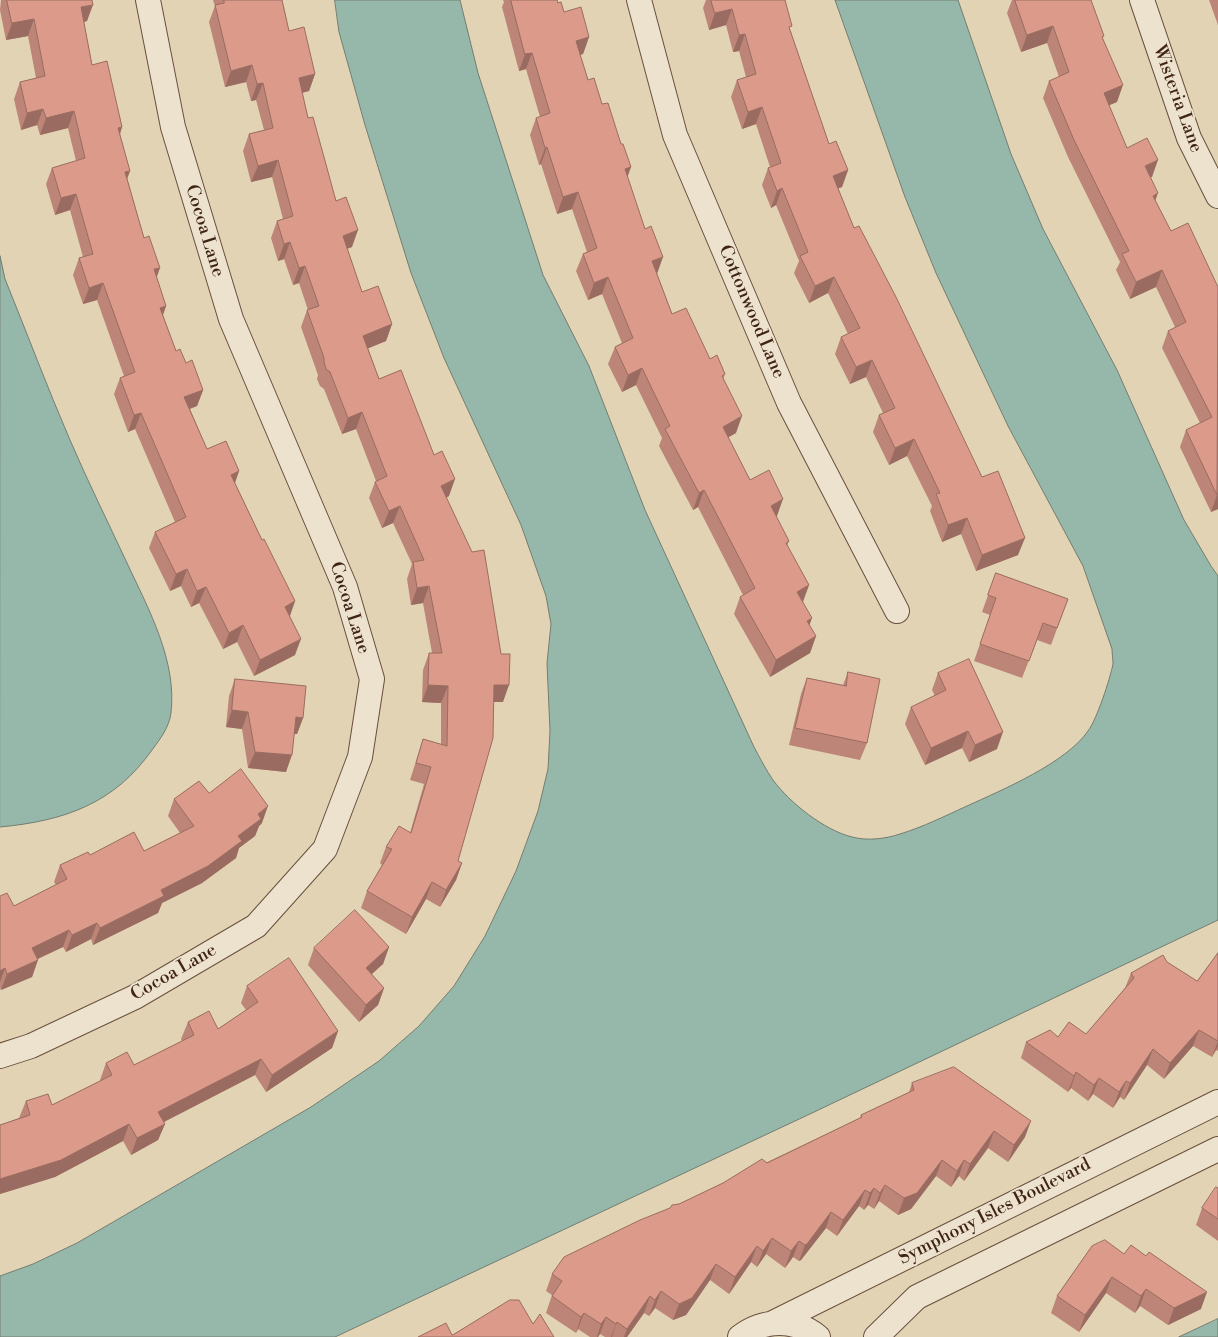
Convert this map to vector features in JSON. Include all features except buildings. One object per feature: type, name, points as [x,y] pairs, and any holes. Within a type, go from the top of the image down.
[{"type":"street","name":"Cocoa Lane","points":[[0,1056],[31,1046],[135,997],[256,926],[325,849],[360,758],[372,679],[345,587],[231,319],[173,127],[148,0]]},
{"type":"street","name":"Cottonwood Lane","points":[[639,0],[675,136],[789,403],[897,611]]},
{"type":"street","name":"Wisteria Lane","points":[[1142,0],[1189,138],[1218,196]]},
{"type":"street","name":"Symphony Isles Boulevard","points":[[740,1337],[760,1326],[773,1323],[1218,1102]]},
{"type":"street","points":[[876,1337],[917,1297],[1218,1149]]},
{"type":"street","name":"Symphony Isles Boulevard","points":[[773,1323],[792,1324],[810,1331],[818,1337]]},
{"type":"shaded area","points":[[335,0],[460,0],[478,73],[543,275],[589,366],[645,510],[754,747],[765,768],[780,789],[808,814],[841,833],[852,837],[870,839],[894,836],[934,821],[1015,784],[1065,754],[1078,743],[1092,725],[1103,699],[1113,664],[1112,649],[1083,566],[1008,426],[936,273],[905,197],[835,0],[958,0],[1011,154],[1043,229],[1117,370],[1184,520],[1218,576],[1218,920],[335,1337],[0,1337],[0,1276],[33,1264],[77,1243],[311,1107],[379,1061],[419,1026],[454,986],[485,936],[516,871],[538,811],[548,769],[550,731],[547,663],[551,624],[546,596],[521,525],[444,358],[411,273],[365,125],[339,32]]},
{"type":"shaded area","points":[[0,256],[5,279],[62,420],[160,636],[170,674],[172,694],[170,718],[164,733],[137,769],[121,784],[104,797],[66,814],[45,820],[0,827]]},
{"type":"shaded area","points":[[1218,1319],[1218,1337],[1179,1337]]}]
